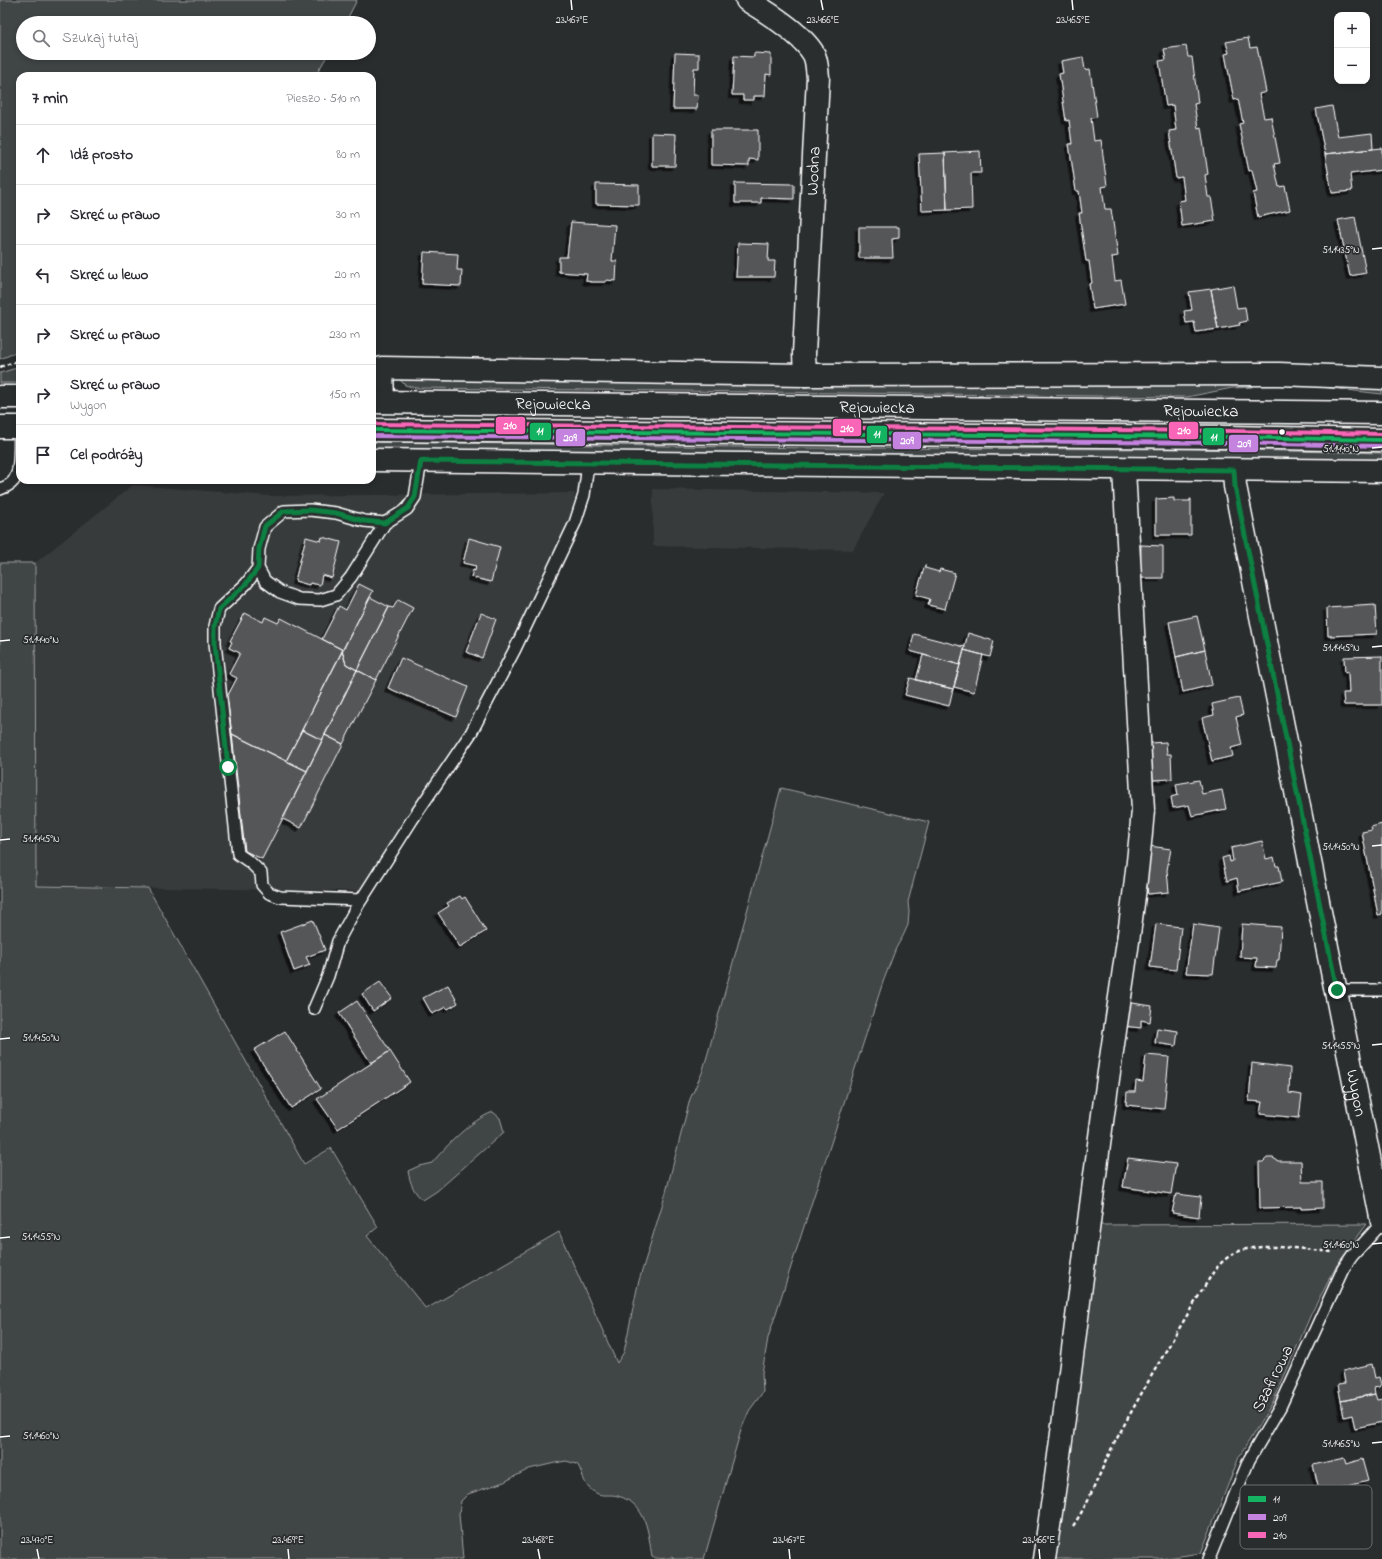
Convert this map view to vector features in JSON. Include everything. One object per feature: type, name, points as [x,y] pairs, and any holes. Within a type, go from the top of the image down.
[{"type":"main road","name":"Wodna","points":[[747,0],[771,14],[801,38],[814,54],[818,77],[804,354],[805,375]]},
{"type":"main road","points":[[378,402],[377,368],[805,375],[1279,374],[1382,378]]},
{"type":"main road","points":[[0,397],[16,397]]},
{"type":"main road","name":"Rejowiecka","points":[[378,402],[1382,413]]},
{"type":"main road","points":[[0,427],[16,427]]},
{"type":"main road","name":"Rejowiecka","points":[[376,430],[1222,437],[1382,440]]},
{"type":"main road","points":[[376,460],[588,464],[1382,472]]},
{"type":"main road","points":[[1044,1559],[1100,1136],[1139,860],[1143,810],[1124,470]]},
{"type":"main road","name":"Wygon","points":[[1234,470],[1235,486],[1337,990],[1382,1222]]},
{"type":"lane","points":[[385,523],[364,521],[336,513],[310,510],[284,511],[265,526],[259,549],[258,568],[265,581],[280,592],[299,599],[320,600],[336,595],[351,576],[385,523],[408,508],[415,497],[421,461]]},
{"type":"lane","points":[[314,1009],[328,976],[338,941],[361,900],[412,820],[471,733],[515,649],[574,523],[584,495],[588,464]]},
{"type":"lane","points":[[0,488],[6,487],[15,479],[16,474]]},
{"type":"lane","points":[[258,568],[246,584],[219,609],[215,626],[217,658],[238,854],[251,863],[261,873],[262,885],[269,893],[280,897],[361,900]]},
{"type":"lane","points":[[1337,990],[1382,990]]},
{"type":"lane","name":"Szafirowa","points":[[1209,1559],[1249,1460],[1280,1407],[1343,1269],[1352,1256],[1382,1222]]},
{"type":"path","points":[[0,367],[16,361]]},
{"type":"path","points":[[1072,1528],[1086,1503],[1113,1446],[1162,1357],[1214,1271],[1222,1261],[1234,1253],[1250,1248],[1272,1247],[1338,1252],[1350,1251],[1362,1244]]},
{"type":"shaded area","points":[[0,0],[357,0],[349,16],[16,16],[16,60],[325,60],[317,72],[16,72],[16,353],[0,359]]},
{"type":"shaded area","points":[[16,368],[16,383],[0,383],[0,373]]},
{"type":"shaded area","points":[[401,377],[1252,383],[1252,387],[1232,388],[1187,397],[416,388],[405,385],[400,380]]},
{"type":"shaded area","points":[[1322,383],[1382,385],[1382,394],[1321,387]]},
{"type":"shaded area","points":[[376,442],[815,448],[1190,449],[1382,453],[1382,463],[376,454]]},
{"type":"shaded area","points":[[133,485],[269,496],[575,493],[571,521],[510,647],[466,730],[360,891],[36,886],[35,563]]},
{"type":"shaded area","points":[[653,489],[884,493],[853,550],[653,546]]},
{"type":"shaded area","points":[[0,563],[35,563],[36,886],[148,888],[304,1164],[331,1148],[378,1227],[367,1236],[426,1309],[559,1232],[617,1363],[624,1352],[638,1284],[665,1196],[690,1099],[702,1073],[708,1053],[781,788],[929,822],[908,902],[908,925],[896,948],[883,982],[768,1338],[762,1373],[763,1392],[749,1411],[741,1430],[704,1559],[652,1557],[647,1529],[640,1512],[635,1505],[618,1496],[600,1495],[593,1491],[587,1485],[577,1464],[566,1461],[529,1469],[504,1482],[468,1494],[461,1501],[459,1514],[463,1559],[0,1559]]},
{"type":"shaded area","points":[[493,1112],[500,1118],[504,1132],[437,1191],[423,1200],[413,1187],[408,1171],[419,1166],[432,1163],[452,1141],[468,1127]]},
{"type":"shaded area","points":[[1367,1224],[1337,1265],[1312,1312],[1273,1402],[1239,1457],[1201,1553],[1160,1559],[1049,1559],[1094,1225]]},
{"type":"building","points":[[1248,38],[1250,48],[1257,47],[1266,92],[1259,94],[1264,118],[1271,117],[1280,163],[1274,164],[1279,187],[1285,186],[1290,210],[1258,217],[1253,193],[1257,192],[1252,170],[1249,171],[1239,124],[1243,123],[1238,99],[1234,100],[1225,54],[1229,53],[1226,42]]},
{"type":"building","points":[[1186,46],[1188,57],[1192,57],[1198,103],[1194,104],[1198,128],[1201,127],[1208,174],[1205,175],[1208,197],[1211,197],[1215,221],[1182,226],[1179,201],[1185,200],[1182,177],[1176,178],[1169,131],[1176,130],[1173,105],[1166,106],[1159,61],[1166,60],[1164,49]]},
{"type":"building","points":[[675,53],[699,54],[699,68],[694,68],[693,95],[698,95],[697,109],[673,109]]},
{"type":"building","points":[[754,53],[771,54],[771,75],[766,74],[765,96],[754,96],[754,100],[743,100],[743,95],[732,95],[734,56],[754,57]]},
{"type":"building","points":[[1083,57],[1085,70],[1090,69],[1097,117],[1091,118],[1094,141],[1101,140],[1107,186],[1102,187],[1105,209],[1111,209],[1118,256],[1112,257],[1115,281],[1121,280],[1125,304],[1093,309],[1089,284],[1092,283],[1089,261],[1086,261],[1079,213],[1082,213],[1079,191],[1076,191],[1069,144],[1072,144],[1069,120],[1066,121],[1059,74],[1063,73],[1061,61]]},
{"type":"building","points":[[1332,106],[1338,137],[1372,133],[1373,149],[1325,154],[1316,109]]},
{"type":"building","points":[[711,130],[758,130],[758,160],[749,159],[749,166],[711,165]]},
{"type":"building","points":[[652,133],[676,134],[675,166],[652,166]]},
{"type":"building","points":[[1382,148],[1382,170],[1350,174],[1352,191],[1332,193],[1325,154]]},
{"type":"building","points":[[980,151],[981,173],[971,173],[972,209],[947,210],[945,153]]},
{"type":"building","points":[[945,153],[947,210],[922,211],[919,154]]},
{"type":"building","points":[[735,183],[794,184],[794,199],[761,198],[761,203],[735,203]]},
{"type":"building","points":[[596,184],[639,185],[639,205],[596,204]]},
{"type":"building","points":[[1355,217],[1366,273],[1350,276],[1338,220]]},
{"type":"building","points":[[571,222],[615,225],[612,261],[617,261],[616,281],[606,280],[606,282],[592,282],[586,281],[587,274],[559,272],[559,257],[567,257]]},
{"type":"building","points":[[859,227],[899,227],[899,238],[892,239],[893,258],[859,258]]},
{"type":"building","points":[[738,243],[769,244],[768,261],[775,261],[774,277],[736,277]]},
{"type":"building","points":[[424,252],[458,254],[457,270],[462,270],[461,286],[422,284]]},
{"type":"building","points":[[1233,285],[1237,308],[1245,307],[1247,321],[1239,323],[1240,325],[1218,329],[1211,289]]},
{"type":"building","points":[[1211,289],[1218,329],[1196,332],[1194,322],[1186,323],[1184,311],[1192,310],[1189,292]]},
{"type":"building","points":[[1174,498],[1174,501],[1190,501],[1191,499],[1191,535],[1156,535],[1156,499]]},
{"type":"building","points":[[306,537],[321,541],[322,537],[341,542],[332,578],[322,575],[320,585],[310,583],[309,585],[295,581]]},
{"type":"building","points":[[469,538],[500,547],[491,582],[471,577],[476,566],[463,563]]},
{"type":"building","points":[[1141,545],[1163,546],[1163,578],[1140,578]]},
{"type":"building","points":[[925,565],[925,568],[939,572],[940,569],[955,573],[945,609],[928,605],[930,599],[916,595]]},
{"type":"building","points":[[359,584],[373,591],[343,650],[322,639],[339,606],[346,610]]},
{"type":"building","points":[[370,597],[389,607],[357,670],[346,664],[342,651]]},
{"type":"building","points":[[398,600],[413,608],[376,680],[357,670],[389,607],[393,608]]},
{"type":"building","points":[[1375,605],[1377,634],[1328,636],[1327,608]]},
{"type":"building","points":[[245,613],[263,622],[265,617],[278,623],[281,618],[343,650],[286,761],[232,734],[227,697],[237,678],[229,674],[240,653],[229,648],[232,642],[230,641]]},
{"type":"building","points":[[481,613],[496,619],[482,658],[466,652]]},
{"type":"building","points":[[1197,616],[1205,650],[1176,657],[1169,622]]},
{"type":"building","points":[[968,633],[994,641],[990,657],[964,650]]},
{"type":"building","points":[[914,634],[965,647],[960,665],[910,651]]},
{"type":"building","points":[[964,650],[983,655],[974,692],[954,687]]},
{"type":"building","points":[[1205,650],[1212,685],[1183,692],[1176,657]]},
{"type":"building","points":[[342,651],[346,664],[357,670],[322,740],[302,730]]},
{"type":"building","points":[[923,655],[960,665],[953,689],[916,680]]},
{"type":"building","points":[[1382,656],[1382,705],[1344,705],[1343,693],[1349,693],[1348,672],[1345,673],[1344,657]]},
{"type":"building","points":[[401,658],[468,687],[456,717],[388,688]]},
{"type":"building","points":[[357,670],[376,680],[343,744],[325,735]]},
{"type":"building","points":[[910,678],[953,689],[949,706],[905,695]]},
{"type":"building","points":[[1239,698],[1243,715],[1236,717],[1242,745],[1231,748],[1233,756],[1212,761],[1202,718],[1214,715],[1212,704]]},
{"type":"building","points":[[302,730],[322,740],[307,771],[286,761]]},
{"type":"building","points":[[232,734],[307,771],[262,859],[245,851]]},
{"type":"building","points":[[325,735],[343,744],[301,828],[283,819]]},
{"type":"building","points":[[1166,742],[1167,754],[1171,754],[1172,779],[1153,780],[1150,743]]},
{"type":"building","points":[[1199,780],[1202,794],[1222,790],[1226,809],[1192,816],[1189,805],[1173,808],[1171,797],[1178,795],[1176,784]]},
{"type":"building","points":[[1382,824],[1382,914],[1378,915],[1362,832],[1372,830],[1371,827]]},
{"type":"building","points":[[1262,841],[1266,859],[1274,857],[1276,866],[1279,866],[1282,882],[1239,891],[1237,878],[1227,881],[1222,858],[1229,856],[1230,862],[1233,861],[1231,848]]},
{"type":"building","points":[[1149,846],[1171,849],[1167,870],[1169,892],[1148,894],[1145,873]]},
{"type":"building","points":[[460,896],[462,899],[465,897],[486,931],[460,947],[438,913],[449,906],[447,903]]},
{"type":"building","points":[[313,920],[325,950],[306,957],[310,965],[294,971],[280,932]]},
{"type":"building","points":[[1156,924],[1181,927],[1176,970],[1150,967]]},
{"type":"building","points":[[1193,924],[1219,928],[1213,974],[1186,973]]},
{"type":"building","points":[[1242,924],[1281,927],[1279,960],[1277,960],[1276,968],[1256,967],[1257,958],[1240,957]]},
{"type":"building","points":[[380,982],[392,998],[373,1011],[362,994]]},
{"type":"building","points":[[448,985],[458,1003],[448,1009],[446,1007],[432,1014],[423,998]]},
{"type":"building","points":[[357,1001],[390,1051],[371,1063],[339,1013]]},
{"type":"building","points":[[1126,1002],[1152,1006],[1150,1022],[1141,1020],[1141,1028],[1123,1026]]},
{"type":"building","points":[[1157,1028],[1178,1031],[1176,1046],[1155,1043]]},
{"type":"building","points":[[285,1031],[321,1089],[291,1108],[254,1050]]},
{"type":"building","points":[[390,1051],[410,1082],[338,1129],[317,1099]]},
{"type":"building","points":[[1146,1055],[1169,1057],[1164,1109],[1126,1105],[1127,1092],[1135,1092],[1136,1081],[1143,1082]]},
{"type":"building","points":[[1252,1063],[1290,1068],[1289,1093],[1302,1095],[1299,1118],[1260,1114],[1262,1102],[1249,1101]]},
{"type":"building","points":[[1128,1158],[1176,1164],[1171,1194],[1123,1187]]},
{"type":"building","points":[[1267,1158],[1273,1158],[1278,1161],[1301,1161],[1302,1182],[1323,1182],[1323,1208],[1260,1208],[1259,1162],[1263,1162]]},
{"type":"building","points":[[1176,1194],[1201,1197],[1199,1217],[1172,1213]]},
{"type":"building","points":[[1372,1364],[1375,1378],[1379,1377],[1381,1384],[1379,1387],[1374,1388],[1375,1394],[1341,1401],[1338,1384],[1345,1383],[1343,1371]]},
{"type":"building","points":[[1375,1394],[1377,1400],[1382,1399],[1382,1422],[1355,1428],[1352,1415],[1344,1417],[1341,1401]]},
{"type":"building","points":[[1344,1458],[1346,1464],[1362,1459],[1368,1481],[1352,1485],[1318,1485],[1313,1465]]},
{"type":"transit line","name":"210","points":[[376,424],[1229,431],[1382,434]]},
{"type":"transit line","name":"11","points":[[376,430],[1229,437],[1382,440]]},
{"type":"transit line","name":"209","points":[[376,436],[1229,443],[1382,446]]},
{"type":"route","points":[[228,767],[215,643],[215,626],[219,609],[246,584],[258,568],[259,549],[265,526],[284,511],[310,510],[336,513],[364,521],[385,523],[408,508],[415,497],[421,461],[1124,470],[1234,470],[1235,486],[1337,990]]}]
